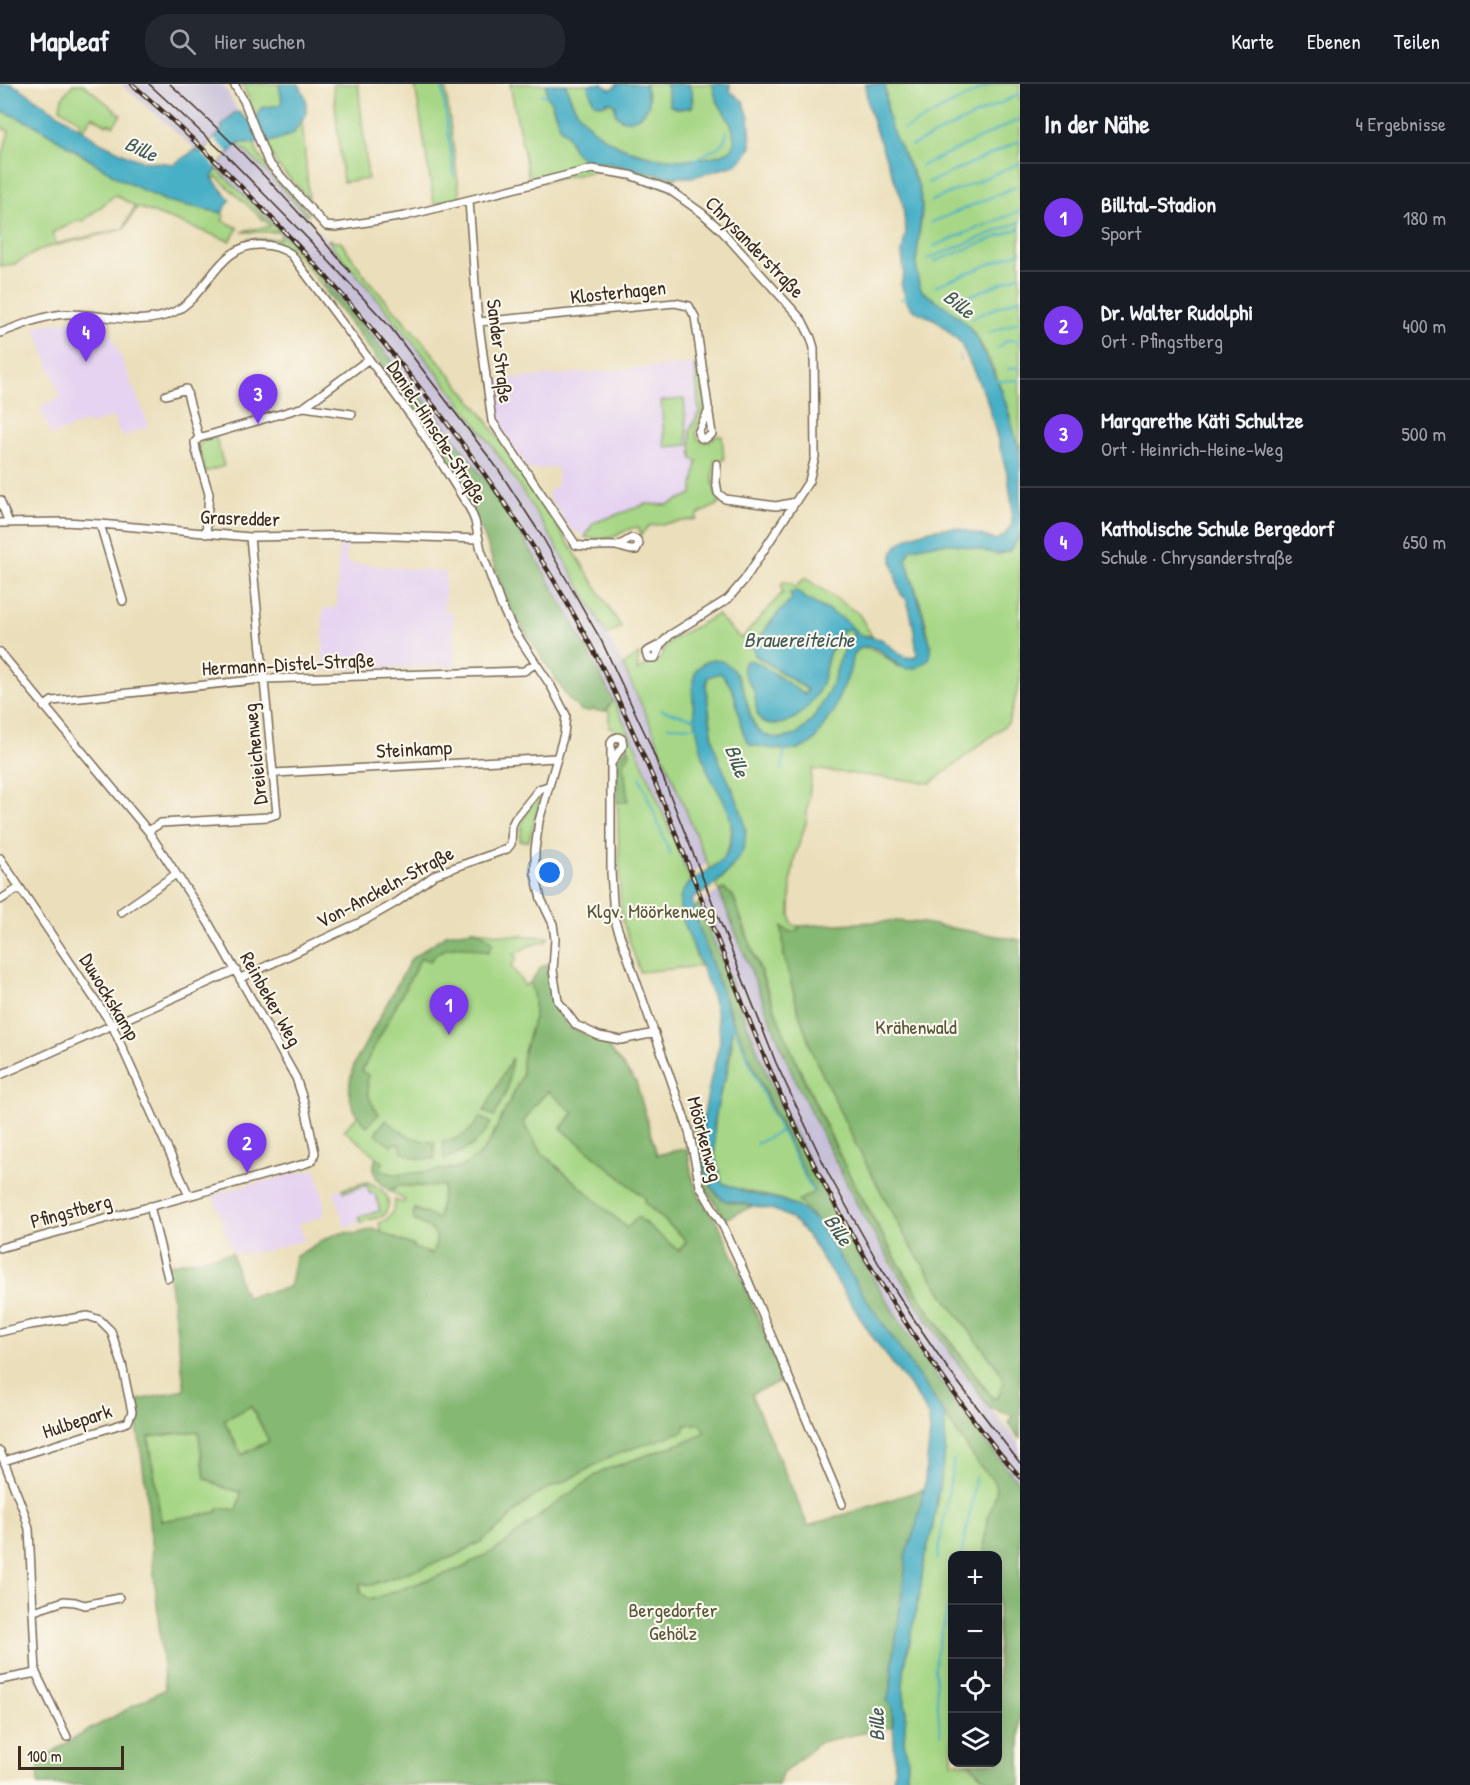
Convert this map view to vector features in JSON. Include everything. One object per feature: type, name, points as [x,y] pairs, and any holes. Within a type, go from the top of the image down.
[{"type":"street","name":"Chrysanderstraße","points":[[234,84],[244,101],[260,143],[274,171],[326,226],[336,227],[405,216],[568,174],[600,170],[630,175],[668,189],[715,225],[802,320],[812,338],[814,348],[816,436],[814,465],[809,481],[746,579],[728,599],[670,635],[661,644]]},
{"type":"street","name":"Sander Straße","points":[[469,201],[479,322],[492,421],[576,545],[618,546]]},
{"type":"street","name":"Daniel-Hinsche-Straße","points":[[0,333],[60,314],[145,319],[169,314],[185,305],[236,249],[254,245],[270,246],[285,250],[296,260],[433,448],[473,516],[501,604],[566,715],[566,724],[548,786],[535,850],[535,873],[541,899],[553,924],[555,939],[553,970],[558,1001],[576,1025],[599,1036],[621,1040],[655,1033]]},
{"type":"street","name":"Klosterhagen","points":[[479,322],[684,304],[689,306],[695,317],[709,410]]},
{"type":"street","points":[[206,534],[209,494],[195,442],[199,438],[304,407],[369,359]]},
{"type":"street","points":[[166,395],[186,389],[192,383]]},
{"type":"street","points":[[186,389],[199,438]]},
{"type":"street","points":[[304,407],[352,414]]},
{"type":"street","points":[[717,464],[715,472],[718,493],[725,499],[776,506],[796,502]]},
{"type":"street","points":[[0,500],[9,523]]},
{"type":"street","name":"Grasredder","points":[[0,523],[100,524],[250,537],[366,535],[479,539]]},
{"type":"street","points":[[100,524],[123,601]]},
{"type":"street","name":"Dreieichenweg","points":[[148,831],[161,823],[268,817],[275,816],[277,813],[250,537]]},
{"type":"street","name":"Reinbeker Weg","points":[[1,654],[148,831],[208,922],[296,1078],[315,1150]]},
{"type":"street","name":"Hermann-Distel-Straße","points":[[44,707],[52,701],[264,679],[524,671],[535,664]]},
{"type":"street","name":"Möörkenweg","points":[[615,737],[611,743],[611,871],[614,918],[689,1131],[700,1186],[723,1226],[747,1278],[842,1504]]},
{"type":"street","name":"Steinkamp","points":[[274,773],[556,758]]},
{"type":"street","name":"Von-Anckeln-Straße","points":[[240,978],[369,918],[397,902],[436,874],[507,849],[513,837],[512,825],[515,819],[539,789],[548,786]]},
{"type":"street","name":"Duwockskamp","points":[[0,858],[112,1025],[189,1196]]},
{"type":"street","points":[[121,912],[176,874]]},
{"type":"street","points":[[0,900],[20,888]]},
{"type":"street","points":[[0,1075],[236,970]]},
{"type":"street","name":"Pfingstberg","points":[[0,1248],[310,1162],[314,1158],[315,1150]]},
{"type":"street","points":[[150,1206],[168,1278]]},
{"type":"street","name":"Hulbepark","points":[[0,1332],[88,1316],[100,1320],[111,1331],[122,1364],[132,1412],[128,1422],[4,1461]]},
{"type":"street","points":[[0,1451],[29,1529],[36,1673],[67,1737]]},
{"type":"street","points":[[34,1611],[64,1601],[85,1605],[119,1598]]},
{"type":"street","points":[[0,1680],[36,1673]]},
{"type":"shaded area","points":[[121,84],[221,84],[227,91],[238,112],[234,113],[221,127],[283,189],[399,325],[485,437],[549,534],[623,665],[653,730],[707,864],[688,875],[623,720],[488,484],[445,426],[307,259],[201,154]]},
{"type":"shaded area","points":[[78,320],[107,324],[149,426],[122,437],[112,416],[89,426],[86,422],[51,436],[40,406],[61,398],[35,327]]},
{"type":"shaded area","points":[[695,364],[699,412],[690,430],[692,459],[697,460],[692,494],[667,505],[646,504],[593,523],[585,537],[569,527],[547,494],[557,485],[558,467],[528,470],[499,426],[493,380]]},
{"type":"shaded area","points":[[339,540],[346,540],[346,563],[446,572],[444,611],[453,613],[455,666],[323,670],[323,608],[337,608]]},
{"type":"shaded area","points":[[719,891],[793,1076],[839,1170],[888,1259],[921,1311],[990,1408],[1020,1444],[1020,1485],[957,1405],[903,1327],[842,1227],[778,1101],[699,904]]},
{"type":"shaded area","points":[[315,1169],[323,1196],[324,1216],[299,1223],[304,1240],[261,1252],[232,1253],[213,1194]]},
{"type":"shaded area","points":[[367,1182],[376,1191],[383,1216],[345,1227],[334,1191]]},
{"type":"green space","points":[[73,84],[83,84],[121,115],[113,126],[92,116],[83,130],[78,127],[81,122],[60,108],[62,98]]},
{"type":"green space","points":[[242,84],[279,84],[282,102],[279,105],[261,108],[257,117]]},
{"type":"green space","points":[[333,84],[358,84],[368,179],[343,182]]},
{"type":"green space","points":[[415,84],[445,84],[460,198],[434,204]]},
{"type":"green space","points":[[510,84],[546,84],[560,127],[566,133],[574,151],[584,160],[677,177],[666,188],[601,170],[530,184]]},
{"type":"green space","points":[[566,84],[587,84],[600,105],[612,102],[621,119],[631,120],[640,116],[648,104],[649,95],[645,84],[667,84],[669,102],[679,109],[693,105],[692,91],[688,84],[713,84],[717,101],[733,129],[733,148],[715,156],[682,160],[639,154],[600,135],[585,121],[573,104]]},
{"type":"green space","points":[[885,84],[1020,84],[1020,453],[999,383],[974,333],[963,320],[927,295],[920,287],[916,268],[922,214],[921,195],[891,129]]},
{"type":"green space","points":[[0,110],[35,125],[120,179],[166,201],[222,213],[224,216],[222,220],[238,228],[230,241],[137,207],[124,229],[44,248],[14,264],[0,266],[0,166],[9,131],[0,127]],"holes":[[[115,195],[135,206],[123,229],[56,244],[52,233],[79,220],[82,222]]]},
{"type":"green space","points":[[302,121],[309,199],[277,165],[267,143],[293,134]]},
{"type":"green space","points":[[245,142],[255,144],[258,154],[271,172],[309,214],[307,216],[238,144]]},
{"type":"green space","points":[[217,169],[280,232],[243,232],[269,227],[269,225],[217,177],[214,179],[212,177]]},
{"type":"green space","points":[[280,232],[327,283],[323,287],[293,251],[275,244],[247,241],[247,239],[280,239]]},
{"type":"green space","points":[[331,239],[332,242],[341,242],[368,280],[430,350],[483,415],[575,553],[621,627],[607,635],[549,534],[502,460],[428,361],[328,240]]},
{"type":"green space","points":[[327,283],[429,406],[487,483],[522,535],[554,589],[613,700],[606,711],[592,709],[592,711],[582,711],[570,701],[506,600],[484,535],[457,477],[373,353],[323,287]]},
{"type":"green space","points":[[698,363],[704,407],[696,435],[702,442],[710,441],[715,436],[722,436],[724,460],[715,460],[713,477],[715,493],[721,503],[697,515],[697,519],[648,526],[641,535],[638,527],[608,538],[585,537],[593,523],[646,504],[667,505],[692,494],[697,461],[692,459],[690,430],[699,412],[695,364]]},
{"type":"green space","points":[[684,399],[688,445],[665,447],[661,401]]},
{"type":"green space","points":[[215,436],[224,466],[205,472],[198,447],[204,440]]},
{"type":"green space","points":[[1020,535],[1020,682],[1008,723],[931,783],[812,769],[806,823],[795,856],[791,880],[790,914],[792,925],[799,926],[798,930],[790,932],[783,927],[784,956],[798,1010],[813,1054],[856,1145],[910,1245],[951,1306],[1002,1374],[1003,1383],[999,1396],[993,1399],[927,1308],[895,1257],[846,1168],[785,1037],[733,896],[724,889],[719,891],[716,884],[739,857],[746,831],[735,793],[722,770],[714,745],[706,685],[708,677],[720,673],[727,681],[735,698],[742,727],[751,745],[787,750],[805,746],[818,735],[834,712],[856,651],[862,648],[874,650],[898,667],[931,648],[924,615],[906,559],[911,549],[944,543],[997,554],[1011,549]]},
{"type":"green space","points":[[805,578],[859,614],[872,636],[861,635],[834,614],[808,600],[797,591],[792,596],[792,600],[768,624],[755,655],[807,690],[805,694],[801,692],[760,664],[744,671],[754,691],[759,717],[805,709],[821,686],[830,652],[836,645],[842,630],[850,629],[854,637],[843,651],[831,687],[815,716],[800,731],[782,738],[763,734],[757,728],[742,685],[706,662],[697,670],[693,680],[693,692],[698,736],[711,779],[728,809],[731,828],[731,838],[724,856],[710,870],[653,730],[623,665],[639,654],[637,671],[661,658],[666,645],[671,640],[717,615],[741,639],[783,592],[781,586],[783,582],[791,583],[795,588]]},
{"type":"green space","name":"Klgv. Möörkenweg","points":[[613,700],[636,747],[691,882],[685,888],[682,917],[700,966],[640,972],[621,916],[616,762],[630,753],[625,738],[618,733],[613,734],[613,727],[609,727],[609,711],[606,711]]},
{"type":"green space","points":[[627,746],[630,753],[624,764],[628,802],[617,802],[616,762]]},
{"type":"green space","points":[[537,798],[540,799],[529,841],[520,841],[524,818]]},
{"type":"green space","name":"Krähenwald","points":[[724,889],[733,896],[789,1044],[812,1098],[864,1204],[924,1304],[957,1353],[993,1399],[999,1396],[1003,1383],[1002,1374],[951,1306],[910,1245],[856,1145],[813,1054],[798,1010],[784,956],[782,927],[790,932],[798,930],[799,926],[895,921],[923,923],[1020,940],[1020,1439],[1008,1423],[1014,1416],[990,1408],[921,1311],[862,1214],[793,1076],[719,891]]},
{"type":"green space","points":[[699,904],[778,1101],[842,1227],[903,1327],[957,1405],[1020,1485],[1020,1785],[992,1782],[973,1767],[1002,1767],[1002,1551],[984,1551],[987,1526],[996,1494],[995,1484],[979,1465],[868,1302],[817,1221],[798,1201],[814,1192],[779,1123],[732,1017],[693,908]]},
{"type":"green space","points":[[474,930],[503,935],[548,937],[547,941],[528,946],[514,955],[517,958],[511,966],[525,986],[530,983],[534,998],[534,1017],[522,1059],[522,1076],[488,1145],[479,1155],[460,1168],[396,1175],[379,1170],[383,1162],[344,1130],[357,1117],[351,1090],[351,1077],[355,1063],[411,959],[447,934]]},
{"type":"green space","points":[[474,930],[481,932],[493,943],[488,952],[456,947],[442,950],[430,961],[421,958],[362,1071],[368,1075],[369,1096],[379,1114],[367,1126],[355,1112],[350,1097],[352,1072],[411,959],[447,934]]},
{"type":"green space","name":"Bergedorfer Gehölz","points":[[547,964],[551,1000],[568,1027],[604,1042],[636,1082],[657,1155],[687,1148],[692,1177],[699,1196],[719,1225],[783,1381],[751,1394],[808,1526],[924,1489],[916,1526],[905,1557],[891,1690],[887,1700],[892,1707],[892,1727],[820,1742],[782,1774],[778,1785],[38,1785],[39,1765],[42,1759],[76,1737],[165,1689],[146,1488],[134,1401],[185,1390],[170,1282],[165,1265],[232,1253],[241,1287],[247,1297],[287,1288],[290,1284],[295,1257],[340,1233],[355,1234],[373,1229],[380,1230],[382,1233],[414,1246],[413,1248],[432,1254],[436,1236],[431,1229],[414,1220],[413,1214],[415,1209],[438,1219],[444,1186],[398,1186],[390,1191],[381,1184],[374,1172],[376,1157],[383,1163],[380,1170],[396,1175],[460,1168],[479,1155],[488,1145],[522,1076],[522,1059],[534,1017],[534,998],[530,983],[541,967]],"holes":[[[548,1091],[574,1113],[561,1128],[646,1199],[644,1202],[685,1239],[686,1243],[679,1251],[638,1217],[627,1228],[542,1153],[523,1123]],[[251,1406],[269,1441],[242,1455],[224,1420]],[[700,1423],[705,1432],[693,1439],[602,1471],[543,1513],[502,1546],[462,1568],[370,1600],[360,1591],[360,1583],[371,1585],[455,1556],[483,1540],[542,1491],[568,1480],[609,1457],[684,1431],[685,1425]],[[198,1431],[205,1478],[225,1488],[241,1492],[237,1510],[218,1508],[218,1512],[161,1521],[148,1437]]]},
{"type":"green space","points":[[730,1013],[769,1104],[814,1192],[798,1201],[817,1221],[785,1201],[736,1189],[722,1183],[716,1160],[715,1125],[718,1102],[731,1054]]},
{"type":"green space","points":[[512,1058],[507,1090],[494,1117],[484,1111]]},
{"type":"green space","points":[[548,1091],[574,1113],[561,1128],[647,1199],[644,1202],[686,1240],[678,1251],[628,1229],[542,1153],[523,1123]]},
{"type":"green space","points":[[705,1116],[704,1162],[711,1185],[716,1194],[724,1200],[753,1206],[725,1219],[705,1187],[691,1120]]},
{"type":"green space","points":[[480,1117],[491,1123],[482,1136],[465,1150],[444,1159],[443,1142],[465,1134]]},
{"type":"green space","points":[[386,1120],[408,1135],[434,1142],[435,1159],[413,1157],[401,1151],[399,1144],[395,1143],[391,1146],[375,1133]]},
{"type":"green space","points":[[367,1182],[383,1191],[388,1204],[383,1216],[361,1222],[359,1217],[380,1211],[375,1193],[370,1194],[367,1185],[344,1192],[343,1189]]},
{"type":"green space","points":[[432,1185],[444,1185],[438,1220],[415,1209],[414,1220],[434,1232],[436,1241],[432,1254],[413,1248],[413,1246],[382,1233],[379,1223],[391,1214],[395,1200],[403,1203],[405,1200],[390,1191],[398,1186],[431,1187]]},
{"type":"green space","points":[[251,1406],[269,1441],[237,1457],[219,1422]]},
{"type":"green space","points":[[945,1415],[979,1465],[993,1479],[996,1488],[996,1499],[986,1528],[984,1551],[948,1551],[948,1767],[974,1767],[996,1785],[906,1785],[908,1762],[904,1741],[906,1712],[904,1670],[920,1593],[924,1560],[932,1531],[945,1451]]},
{"type":"green space","points":[[701,1423],[706,1432],[693,1439],[602,1471],[543,1513],[502,1546],[462,1568],[370,1600],[363,1595],[359,1583],[371,1585],[455,1556],[483,1540],[542,1491],[568,1480],[609,1457],[683,1431],[685,1425]]},
{"type":"green space","points":[[199,1431],[205,1478],[225,1488],[241,1492],[237,1510],[218,1508],[218,1512],[161,1521],[148,1437]]},
{"type":"water","points":[[0,84],[11,84],[21,89],[102,143],[143,161],[174,164],[197,149],[201,153],[234,113],[239,112],[247,120],[257,117],[261,108],[279,105],[282,102],[279,84],[299,84],[306,99],[306,114],[293,134],[267,143],[239,143],[216,167],[212,178],[230,200],[222,213],[166,201],[120,179],[35,125],[0,110]]},
{"type":"water","points":[[546,84],[566,84],[573,104],[585,121],[600,135],[619,146],[639,154],[682,160],[715,156],[733,148],[733,129],[717,101],[713,84],[730,84],[730,91],[743,101],[749,117],[751,146],[745,157],[735,165],[693,177],[670,177],[584,160],[574,151],[566,133],[560,127],[551,101],[547,97]]},
{"type":"water","points":[[587,84],[603,84],[609,89],[614,88],[617,84],[645,84],[649,104],[638,117],[624,120],[615,113],[616,106],[612,102],[606,102],[603,105],[594,103]]},
{"type":"water","points":[[667,84],[688,84],[692,91],[692,107],[679,109],[670,106]]},
{"type":"water","name":"Brauereiteiche","points":[[865,84],[885,84],[887,112],[891,128],[919,187],[922,206],[916,263],[919,285],[923,292],[964,321],[977,338],[1002,391],[1020,453],[1020,535],[1010,551],[997,554],[944,544],[911,549],[906,559],[930,644],[930,657],[920,666],[912,669],[904,668],[878,649],[860,648],[852,658],[850,670],[834,712],[809,745],[794,750],[785,750],[751,745],[742,730],[736,701],[728,681],[720,673],[708,677],[706,685],[714,745],[743,816],[745,845],[725,875],[692,900],[698,925],[733,1024],[726,1077],[721,1088],[714,1124],[715,1156],[722,1183],[748,1193],[781,1200],[798,1207],[817,1221],[868,1302],[945,1415],[945,1451],[932,1531],[924,1560],[920,1593],[904,1670],[906,1712],[904,1741],[908,1762],[906,1785],[893,1785],[895,1759],[892,1707],[887,1701],[891,1690],[905,1557],[916,1526],[924,1489],[930,1433],[929,1417],[919,1399],[872,1336],[799,1225],[774,1210],[724,1200],[712,1186],[705,1168],[702,1148],[703,1125],[720,1042],[719,1025],[711,992],[685,926],[680,906],[680,899],[685,889],[722,860],[729,849],[732,836],[728,811],[708,772],[701,750],[693,702],[695,675],[699,667],[707,661],[715,660],[728,665],[739,679],[751,718],[757,729],[768,736],[780,738],[791,736],[801,731],[817,713],[833,681],[845,647],[854,637],[850,629],[842,630],[829,654],[821,686],[803,711],[784,723],[763,722],[757,712],[754,691],[743,672],[745,662],[750,660],[760,664],[801,692],[805,694],[807,692],[807,689],[755,655],[753,646],[778,613],[792,600],[790,593],[797,591],[806,599],[844,619],[860,635],[881,639],[901,655],[911,658],[917,655],[914,628],[907,601],[901,594],[892,559],[899,543],[919,533],[942,528],[961,529],[996,540],[1005,535],[1012,524],[1008,477],[987,400],[960,342],[936,320],[913,310],[907,302],[901,284],[904,274],[902,252],[906,233],[902,199],[875,129]]},
{"type":"pier","points":[[214,139],[229,153],[216,167],[202,153]]},
{"type":"waterway","points":[[442,84],[454,176]]},
{"type":"waterway","points":[[903,130],[991,84]]},
{"type":"waterway","points":[[911,146],[1020,94]]},
{"type":"waterway","points":[[541,95],[547,95]]},
{"type":"waterway","points":[[921,166],[1020,119]]},
{"type":"waterway","points":[[693,161],[723,143],[727,131]]},
{"type":"waterway","points":[[928,183],[1020,141]]},
{"type":"waterway","points":[[931,201],[1020,163]]},
{"type":"waterway","points":[[930,223],[1020,185]]},
{"type":"waterway","points":[[934,246],[1020,211]]},
{"type":"waterway","points":[[927,259],[1020,222]]},
{"type":"waterway","points":[[933,262],[1020,228]]},
{"type":"waterway","name":"Bille","points":[[935,286],[1020,252]]},
{"type":"waterway","name":"Bille","points":[[955,302],[1020,275]]},
{"type":"waterway","points":[[901,299],[906,298]]},
{"type":"waterway","name":"Bille","points":[[972,318],[1020,298]]},
{"type":"waterway","points":[[989,333],[1020,321]]},
{"type":"waterway","points":[[997,349],[1007,340],[1020,341]]},
{"type":"waterway","points":[[1008,369],[1020,367]]},
{"type":"waterway","points":[[996,381],[1020,380]]},
{"type":"waterway","points":[[661,710],[696,719]]},
{"type":"waterway","points":[[668,726],[697,727]]},
{"type":"waterway","points":[[782,771],[785,747]]},
{"type":"waterway","points":[[640,777],[670,854]]},
{"type":"waterway","points":[[731,1024],[733,1024],[768,1105],[813,1192]]},
{"type":"waterway","points":[[756,1144],[781,1131]]},
{"type":"waterway","points":[[937,1560],[954,1459]]},
{"type":"waterway","points":[[962,1551],[975,1477]]},
{"type":"waterway","points":[[940,1734],[935,1669],[936,1655],[948,1605]]},
{"type":"tram line","points":[[149,84],[227,156],[391,328],[498,469],[543,538],[602,642],[649,742],[776,1063],[829,1175],[880,1266],[911,1315],[948,1369],[1020,1463]]},
{"type":"tram line","points":[[170,84],[263,175],[350,272]]},
{"type":"railway","points":[[132,84],[242,187],[345,298],[384,343],[458,437],[526,535],[587,638],[614,691],[674,829],[767,1063],[836,1207],[876,1276],[919,1343],[967,1412],[1020,1477]]},
{"type":"place","name":"Katholische Schule Bergedorf","points":[[86,362]]},
{"type":"place","name":"Margarethe Käti Schultze","points":[[258,424]]},
{"type":"place","name":"Billtal-Stadion","points":[[449,1035]]},
{"type":"place","name":"Dr. Walter Rudolphi","points":[[247,1173]]}]
